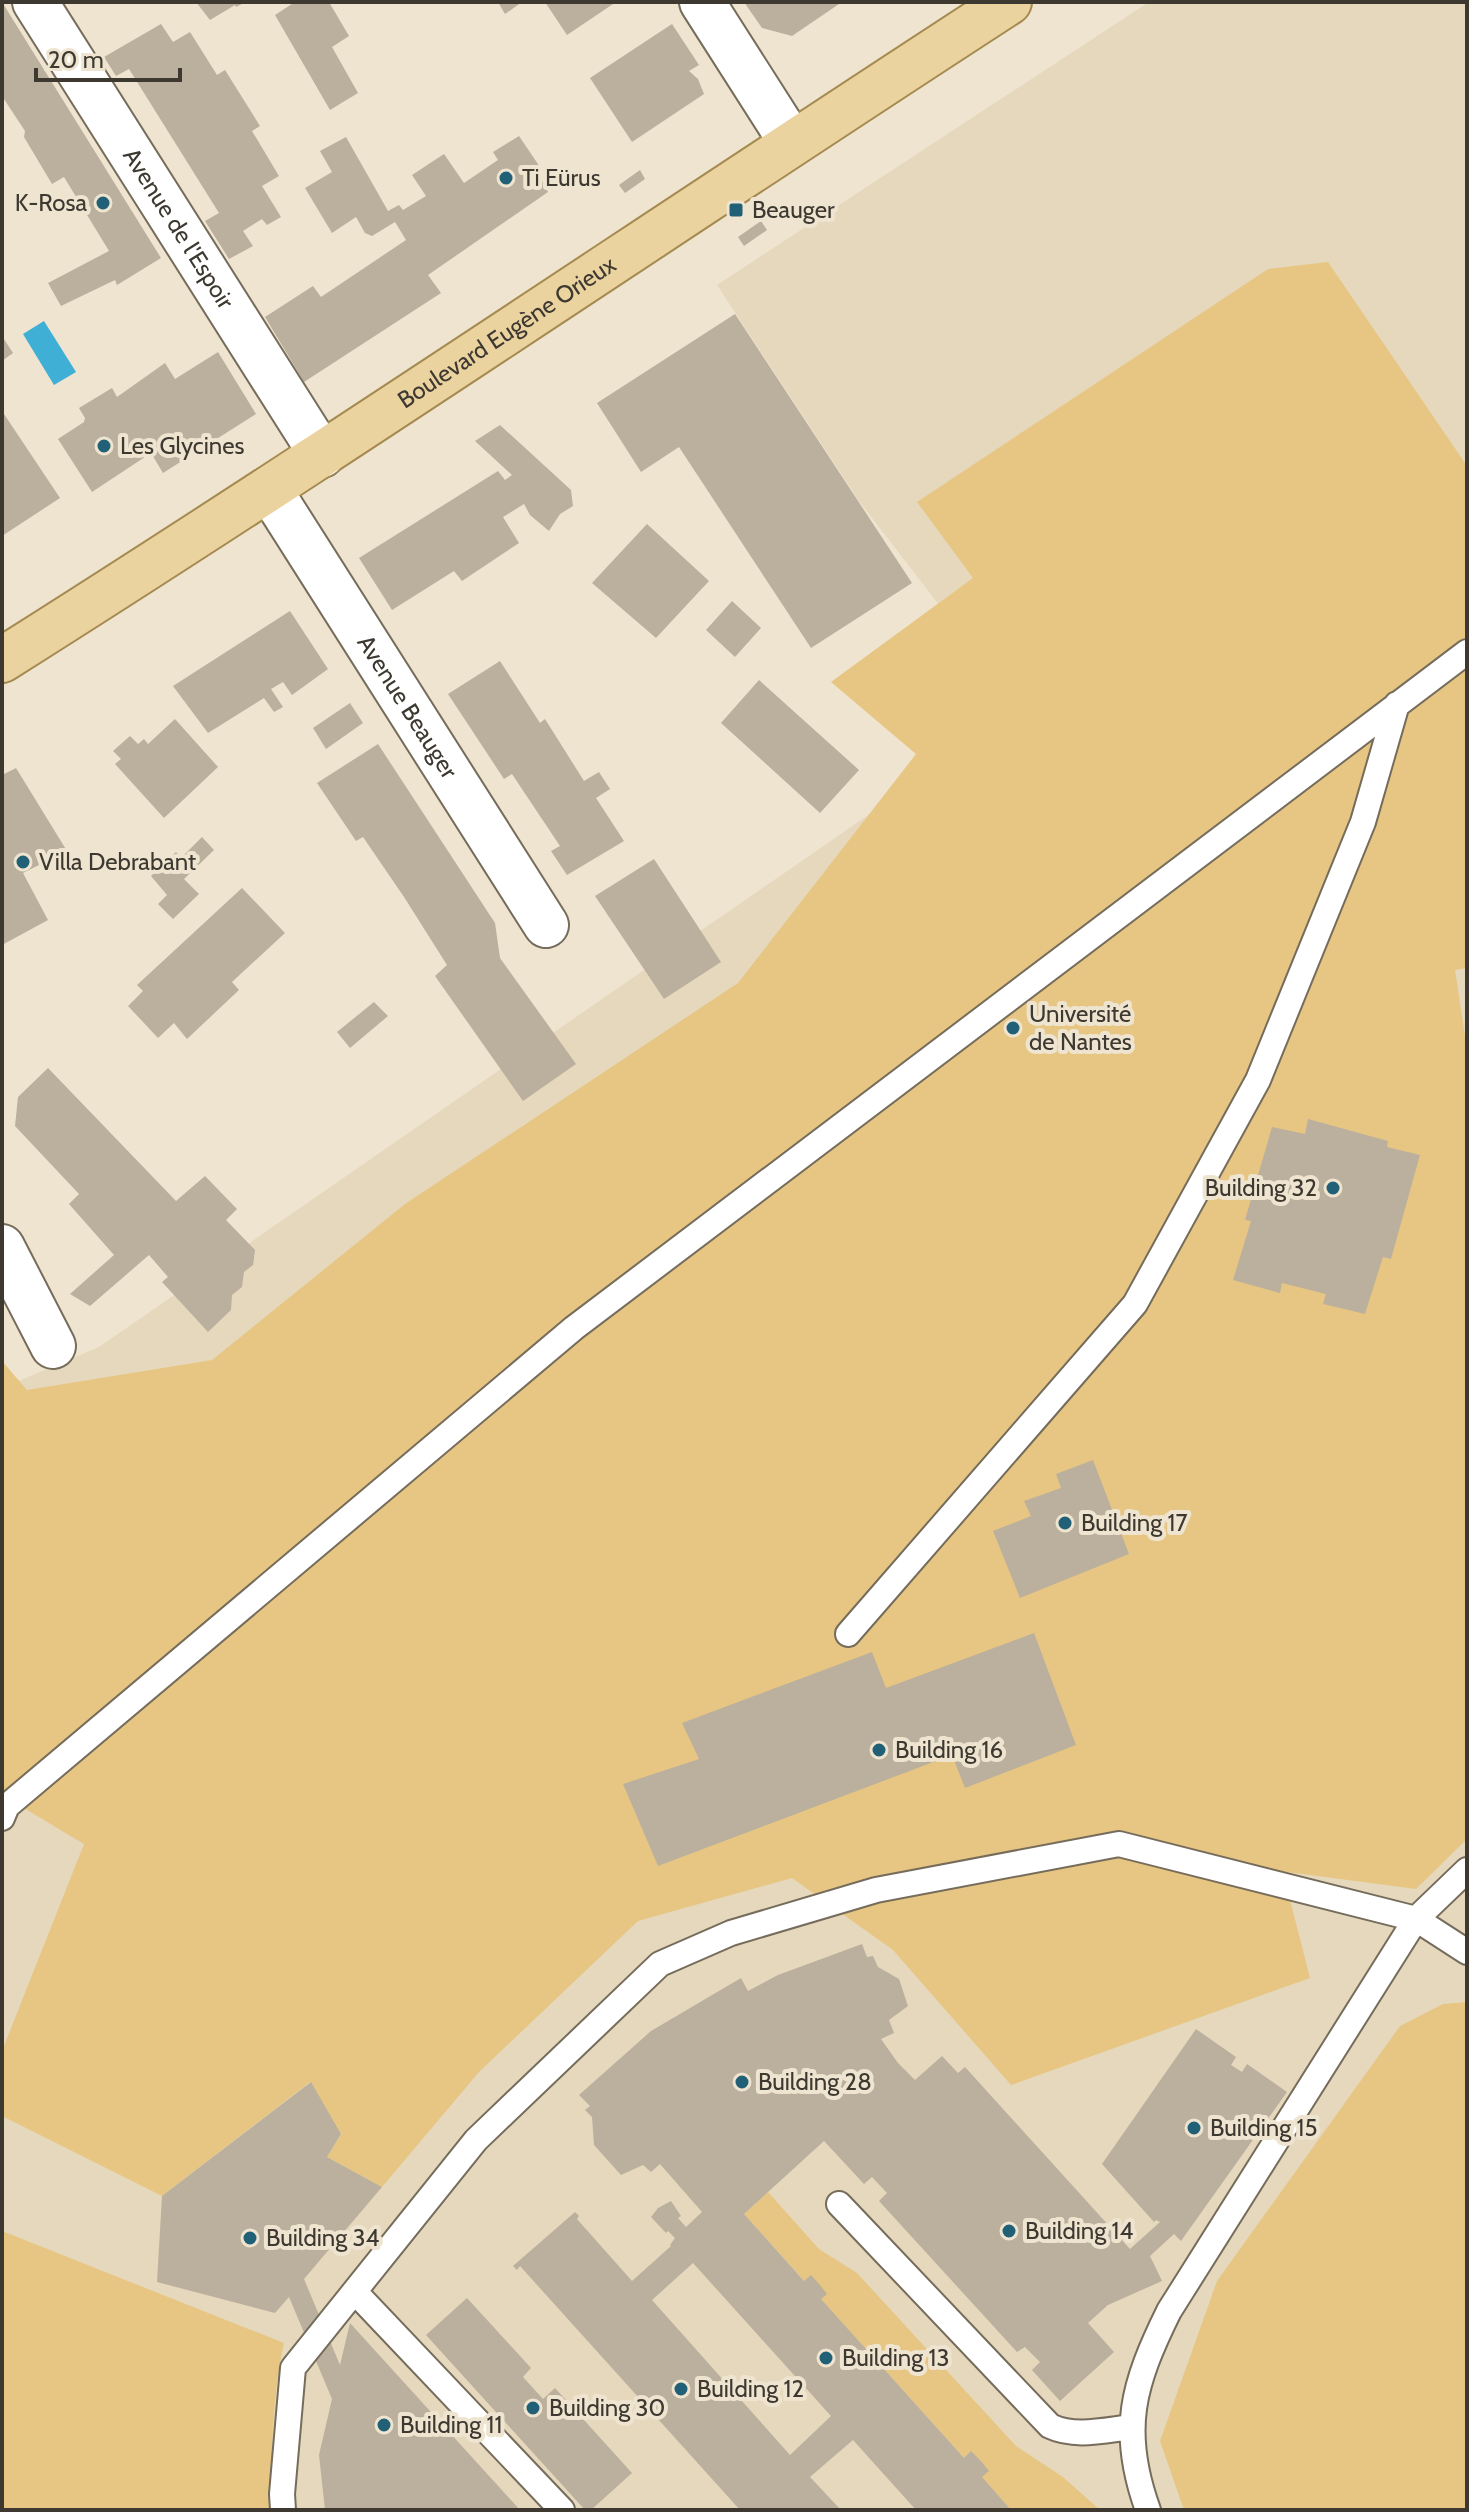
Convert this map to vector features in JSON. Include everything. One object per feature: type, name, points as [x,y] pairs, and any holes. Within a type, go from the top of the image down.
[{"type":"main road","name":"Boulevard Eugène Orieux","points":[[2,660],[322,455],[1009,2]]},
{"type":"street","name":"Avenue de l'Espoir","points":[[35,2],[322,455]]},
{"type":"street","points":[[702,2],[792,143]]},
{"type":"street","name":"Avenue Beauger","points":[[269,489],[546,925]]},
{"type":"street","points":[[2,1247],[53,1346]]},
{"type":"lane","points":[[2,1818],[7,1806],[574,1328],[1467,652]]},
{"type":"lane","points":[[848,1634],[1135,1304],[1258,1080],[1363,822],[1397,704]]},
{"type":"lane","points":[[283,2510],[293,2368],[476,2140],[660,1964],[731,1933],[876,1890],[1119,1844],[1416,1919],[1467,1952]]},
{"type":"lane","points":[[1148,2510],[1134,2463],[1132,2427],[1135,2398],[1142,2368],[1169,2311],[1416,1919],[1467,1870]]},
{"type":"lane","points":[[839,2204],[1050,2426],[1074,2432],[1132,2427]]},
{"type":"lane","points":[[356,2293],[562,2510]]},
{"type":"shaded area","name":"Université de Nantes","points":[[1149,2],[1467,2],[1467,2510],[2,2510],[2,1388],[99,1347],[1020,710],[859,501],[717,285]]},
{"type":"shaded area","name":"Université de Nantes","points":[[1328,262],[1467,466],[1467,968],[1455,970],[1467,1049],[1467,1839],[1416,1889],[1287,1872],[1284,1876],[1310,1978],[1011,2085],[893,1950],[792,1878],[638,1921],[479,2072],[382,2187],[327,2157],[341,2134],[310,2082],[162,2196],[2,2116],[2,2051],[84,1844],[2,1795],[2,1361],[27,1390],[212,1360],[405,1204],[738,983],[916,754],[831,682],[973,578],[917,502],[1268,269]]},
{"type":"shaded area","points":[[1467,2002],[1467,2510],[1184,2510],[1160,2441],[1217,2281],[1400,2026],[1443,2004]]},
{"type":"shaded area","points":[[768,2192],[819,2249],[857,2273],[1016,2446],[1063,2477],[1100,2510],[1011,2510],[744,2214]]},
{"type":"shaded area","points":[[2,2231],[284,2343],[273,2426],[275,2510],[2,2510]]},
{"type":"water","points":[[44,321],[76,372],[54,385],[23,334]]},
{"type":"building","points":[[2,2],[161,258],[117,285],[115,280],[61,306],[48,283],[109,251],[64,177],[52,184],[24,137],[25,131],[2,96]]},
{"type":"building","points":[[196,2],[246,2],[210,20]]},
{"type":"building","points":[[295,2],[329,2],[349,36],[332,47],[358,93],[330,110],[275,15]]},
{"type":"building","points":[[498,2],[522,2],[505,14]]},
{"type":"building","points":[[545,2],[616,2],[567,35]]},
{"type":"building","points":[[744,2],[842,2],[792,36],[762,28]]},
{"type":"building","points":[[161,24],[173,42],[190,32],[217,75],[225,70],[260,126],[252,131],[279,176],[262,186],[281,217],[267,225],[262,219],[243,231],[253,246],[229,259],[205,221],[219,213],[129,69],[116,76],[104,57]]},
{"type":"building","points":[[672,24],[699,65],[689,71],[698,79],[704,94],[632,142],[590,78]]},
{"type":"building","points":[[519,136],[542,170],[538,173],[548,192],[428,275],[441,293],[304,382],[265,317],[313,286],[321,297],[406,240],[395,222],[372,236],[365,233],[356,217],[332,233],[305,188],[332,172],[320,151],[346,137],[388,211],[399,205],[403,210],[426,196],[412,175],[444,154],[464,183],[498,160],[493,152]]},
{"type":"building","points":[[640,170],[645,179],[625,193],[619,185]]},
{"type":"building","points":[[761,221],[767,230],[744,246],[738,237]]},
{"type":"building","points":[[735,314],[912,583],[811,648],[679,447],[641,472],[597,403]]},
{"type":"building","points":[[2,336],[13,353],[2,361]]},
{"type":"building","points":[[218,352],[256,414],[163,473],[151,453],[92,492],[58,439],[84,422],[79,408],[112,388],[117,397],[165,363],[175,379]]},
{"type":"building","points":[[2,415],[60,498],[2,536]]},
{"type":"building","points":[[500,425],[571,490],[573,506],[560,514],[549,531],[530,515],[524,504],[503,517],[519,543],[462,581],[454,571],[392,610],[359,558],[498,471],[505,480],[512,475],[475,441]]},
{"type":"building","points":[[647,524],[709,581],[656,638],[592,583]]},
{"type":"building","points":[[732,601],[761,628],[735,657],[706,630]]},
{"type":"building","points":[[290,611],[328,669],[292,695],[283,682],[271,689],[283,707],[274,712],[264,698],[208,733],[173,686]]},
{"type":"building","points":[[500,661],[540,723],[545,719],[584,781],[599,772],[610,789],[596,798],[624,841],[567,875],[551,851],[560,846],[512,774],[504,779],[448,694]]},
{"type":"building","points":[[759,680],[859,770],[820,813],[721,723]]},
{"type":"building","points":[[350,703],[363,723],[326,749],[313,728]]},
{"type":"building","points":[[175,719],[218,767],[164,818],[115,764],[121,759],[113,751],[130,736],[138,744],[144,739],[148,744]]},
{"type":"building","points":[[378,744],[495,923],[500,958],[576,1064],[523,1101],[435,976],[447,965],[404,897],[363,837],[356,841],[317,783]]},
{"type":"building","name":"Villa Debrabant","points":[[16,768],[67,851],[23,873],[48,920],[2,945],[2,775]]},
{"type":"building","points":[[202,837],[214,850],[184,879],[199,894],[173,919],[158,904],[167,895],[151,876],[176,852],[181,858]]},
{"type":"building","points":[[654,859],[721,962],[664,999],[595,896]]},
{"type":"building","points":[[242,888],[285,933],[232,982],[239,990],[187,1039],[174,1023],[158,1038],[128,1006],[143,991],[137,985]]},
{"type":"building","points":[[374,1002],[388,1016],[350,1048],[337,1032]]},
{"type":"building","points":[[48,1068],[176,1201],[205,1176],[237,1209],[226,1220],[255,1250],[253,1265],[244,1272],[242,1287],[232,1295],[231,1310],[208,1332],[162,1282],[168,1277],[149,1255],[90,1306],[70,1294],[114,1255],[69,1204],[79,1194],[15,1126],[18,1097]]},
{"type":"building","name":"Building 32","points":[[1308,1119],[1388,1141],[1387,1147],[1420,1155],[1391,1259],[1383,1257],[1365,1314],[1323,1304],[1326,1294],[1282,1283],[1280,1293],[1233,1280],[1251,1221],[1245,1220],[1272,1127],[1305,1134]]},
{"type":"building","name":"Building 17","points":[[1093,1460],[1129,1554],[1020,1598],[993,1531],[1031,1516],[1024,1501],[1061,1488],[1056,1474]]},
{"type":"building","name":"Building 16","points":[[1034,1633],[1076,1745],[965,1788],[952,1755],[658,1866],[623,1784],[699,1759],[682,1723],[872,1652],[886,1688]]},
{"type":"building","points":[[862,1944],[867,1957],[873,1956],[878,1967],[899,1979],[908,2006],[889,2020],[894,2033],[881,2039],[898,2063],[915,2080],[942,2056],[958,2073],[965,2067],[1130,2249],[1160,2222],[1154,2222],[1102,2164],[1196,2029],[1236,2057],[1231,2065],[1242,2072],[1247,2064],[1287,2092],[1181,2241],[1174,2234],[1150,2256],[1162,2281],[1108,2305],[1088,2323],[1114,2352],[1060,2401],[1032,2370],[1040,2362],[1025,2347],[1017,2352],[879,2201],[887,2193],[872,2177],[864,2184],[824,2141],[744,2214],[804,2281],[811,2275],[827,2294],[821,2299],[964,2458],[971,2451],[980,2460],[989,2471],[982,2477],[1011,2510],[916,2510],[853,2440],[810,2477],[841,2510],[740,2510],[520,2266],[517,2270],[513,2266],[575,2212],[579,2216],[577,2219],[632,2281],[671,2246],[675,2238],[651,2217],[658,2208],[671,2201],[681,2216],[678,2218],[686,2227],[702,2212],[660,2164],[651,2172],[643,2165],[621,2175],[594,2145],[592,2117],[585,2110],[590,2106],[579,2095],[651,2031],[741,1978],[748,1991],[778,1975]],"holes":[[[693,2263],[831,2416],[790,2455],[652,2300]]]},
{"type":"building","points":[[311,2082],[341,2134],[327,2157],[382,2187],[304,2279],[340,2365],[350,2323],[520,2510],[325,2510],[319,2455],[332,2399],[289,2297],[275,2313],[157,2282],[162,2196]]},
{"type":"building","name":"Building 30","points":[[467,2298],[531,2368],[523,2377],[543,2399],[555,2388],[632,2473],[591,2510],[585,2510],[426,2335]]},
{"type":"place","name":"Ti Eürus","points":[[506,178]]},
{"type":"place","name":"K-Rosa","points":[[103,203]]},
{"type":"place","name":"Beauger","points":[[736,210]]},
{"type":"place","name":"Les Glycines","points":[[104,446]]},
{"type":"place","name":"Villa Debrabant","points":[[23,862]]},
{"type":"place","name":"Université de Nantes","points":[[1013,1028]]},
{"type":"place","name":"Building 32","points":[[1333,1188]]},
{"type":"place","name":"Building 17","points":[[1065,1523]]},
{"type":"place","name":"Building 16","points":[[879,1750]]},
{"type":"place","name":"Building 28","points":[[742,2082]]},
{"type":"place","name":"Building 15","points":[[1194,2128]]},
{"type":"place","name":"Building 14","points":[[1009,2231]]},
{"type":"place","name":"Building 34","points":[[250,2238]]},
{"type":"place","name":"Building 13","points":[[826,2358]]},
{"type":"place","name":"Building 12","points":[[681,2389]]},
{"type":"place","name":"Building 30","points":[[533,2408]]},
{"type":"place","name":"Building 11","points":[[384,2425]]}]
